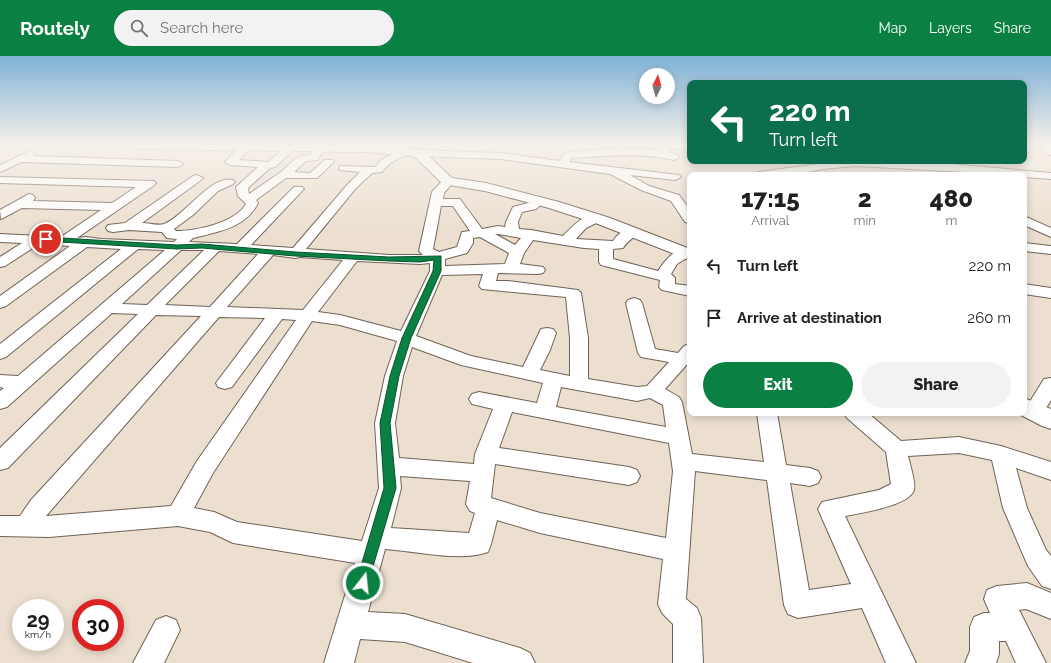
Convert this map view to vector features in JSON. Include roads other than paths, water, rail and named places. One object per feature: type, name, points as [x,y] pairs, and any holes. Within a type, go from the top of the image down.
[{"type":"main road","points":[[440,173],[448,181],[486,187],[595,218],[687,254]]},
{"type":"street","points":[[34,181],[48,173]]},
{"type":"street","points":[[82,182],[97,173]]},
{"type":"street","points":[[64,240],[164,173]]},
{"type":"street","points":[[0,402],[183,241],[227,225],[248,211],[252,203],[244,196],[242,187],[258,173]]},
{"type":"street","points":[[249,200],[284,175],[313,176],[316,173]]},
{"type":"street","points":[[295,254],[352,186],[365,173]]},
{"type":"street","points":[[617,173],[645,188],[675,198],[687,215]]},
{"type":"street","points":[[650,173],[675,177]]},
{"type":"street","points":[[1027,174],[1051,176]]},
{"type":"street","points":[[0,180],[149,184]]},
{"type":"street","points":[[129,226],[194,180],[246,184]]},
{"type":"street","points":[[1,215],[58,181]]},
{"type":"street","points":[[438,264],[426,251],[438,192],[448,181]]},
{"type":"street","points":[[113,228],[129,226],[166,228],[214,190],[229,182]]},
{"type":"street","points":[[240,249],[296,191],[263,190]]},
{"type":"street","points":[[512,232],[512,222],[517,210],[532,206],[539,201]]},
{"type":"street","points":[[436,203],[456,202],[481,233],[517,252]]},
{"type":"street","points":[[19,204],[114,207]]},
{"type":"street","points":[[566,240],[581,225],[595,218]]},
{"type":"street","points":[[1027,221],[1051,233]]},
{"type":"street","points":[[166,228],[172,235],[183,241]]},
{"type":"street","points":[[339,663],[390,488],[385,423],[394,376],[406,338],[438,264],[462,250],[466,243],[467,235],[498,230],[606,246],[618,245],[621,239],[632,232]]},
{"type":"street","points":[[511,268],[517,252],[531,234]]},
{"type":"street","points":[[0,238],[136,244],[183,241],[215,248],[295,254],[420,260],[438,264],[492,269],[511,268],[538,270]]},
{"type":"street","points":[[0,263],[37,239]]},
{"type":"street","points":[[0,303],[86,241]]},
{"type":"street","points":[[0,353],[136,244]]},
{"type":"street","points":[[606,246],[606,262],[668,278],[667,287],[687,290]]},
{"type":"street","points":[[1027,247],[1051,250]]},
{"type":"street","points":[[0,462],[151,310],[215,248]]},
{"type":"street","points":[[26,527],[39,507],[268,252]]},
{"type":"street","points":[[662,276],[672,261],[687,254]]},
{"type":"street","points":[[178,516],[205,468],[307,315],[353,257]]},
{"type":"street","points":[[492,269],[487,286],[508,286],[573,293],[579,338],[579,383]]},
{"type":"street","points":[[1027,290],[1051,294]]},
{"type":"street","points":[[634,303],[647,353],[686,354]]},
{"type":"street","points":[[107,308],[307,315],[355,323],[406,338],[467,361],[553,379],[637,394],[654,390],[686,354]]},
{"type":"street","points":[[225,383],[277,314]]},
{"type":"street","points":[[529,373],[541,350],[547,332]]},
{"type":"street","points":[[545,412],[553,379]]},
{"type":"street","points":[[0,381],[22,383]]},
{"type":"street","points":[[1036,412],[1051,384]]},
{"type":"street","points":[[654,390],[672,402],[684,471],[672,604],[687,618],[688,663]]},
{"type":"street","points":[[479,399],[678,437]]},
{"type":"street","points":[[505,404],[484,463],[478,504],[540,523],[677,551]]},
{"type":"street","points":[[767,416],[798,605],[870,594]]},
{"type":"street","points":[[858,416],[896,449],[903,489],[883,499],[830,509],[901,663]]},
{"type":"street","points":[[896,449],[959,445],[1001,454],[1051,470]]},
{"type":"street","points":[[1001,454],[1015,508],[1038,558],[1051,577]]},
{"type":"street","points":[[682,462],[810,477]]},
{"type":"street","points":[[388,466],[484,463],[630,476]]},
{"type":"street","points":[[0,526],[49,527],[178,516],[214,522],[233,532],[373,546],[479,544],[488,507]]},
{"type":"street","points":[[1032,663],[1014,627],[997,599],[1027,596],[1051,606]]},
{"type":"street","points":[[350,625],[405,628],[520,663]]},
{"type":"street","points":[[980,663],[985,654],[984,627],[1014,627]]},
{"type":"street","points":[[148,663],[166,630]]}]
